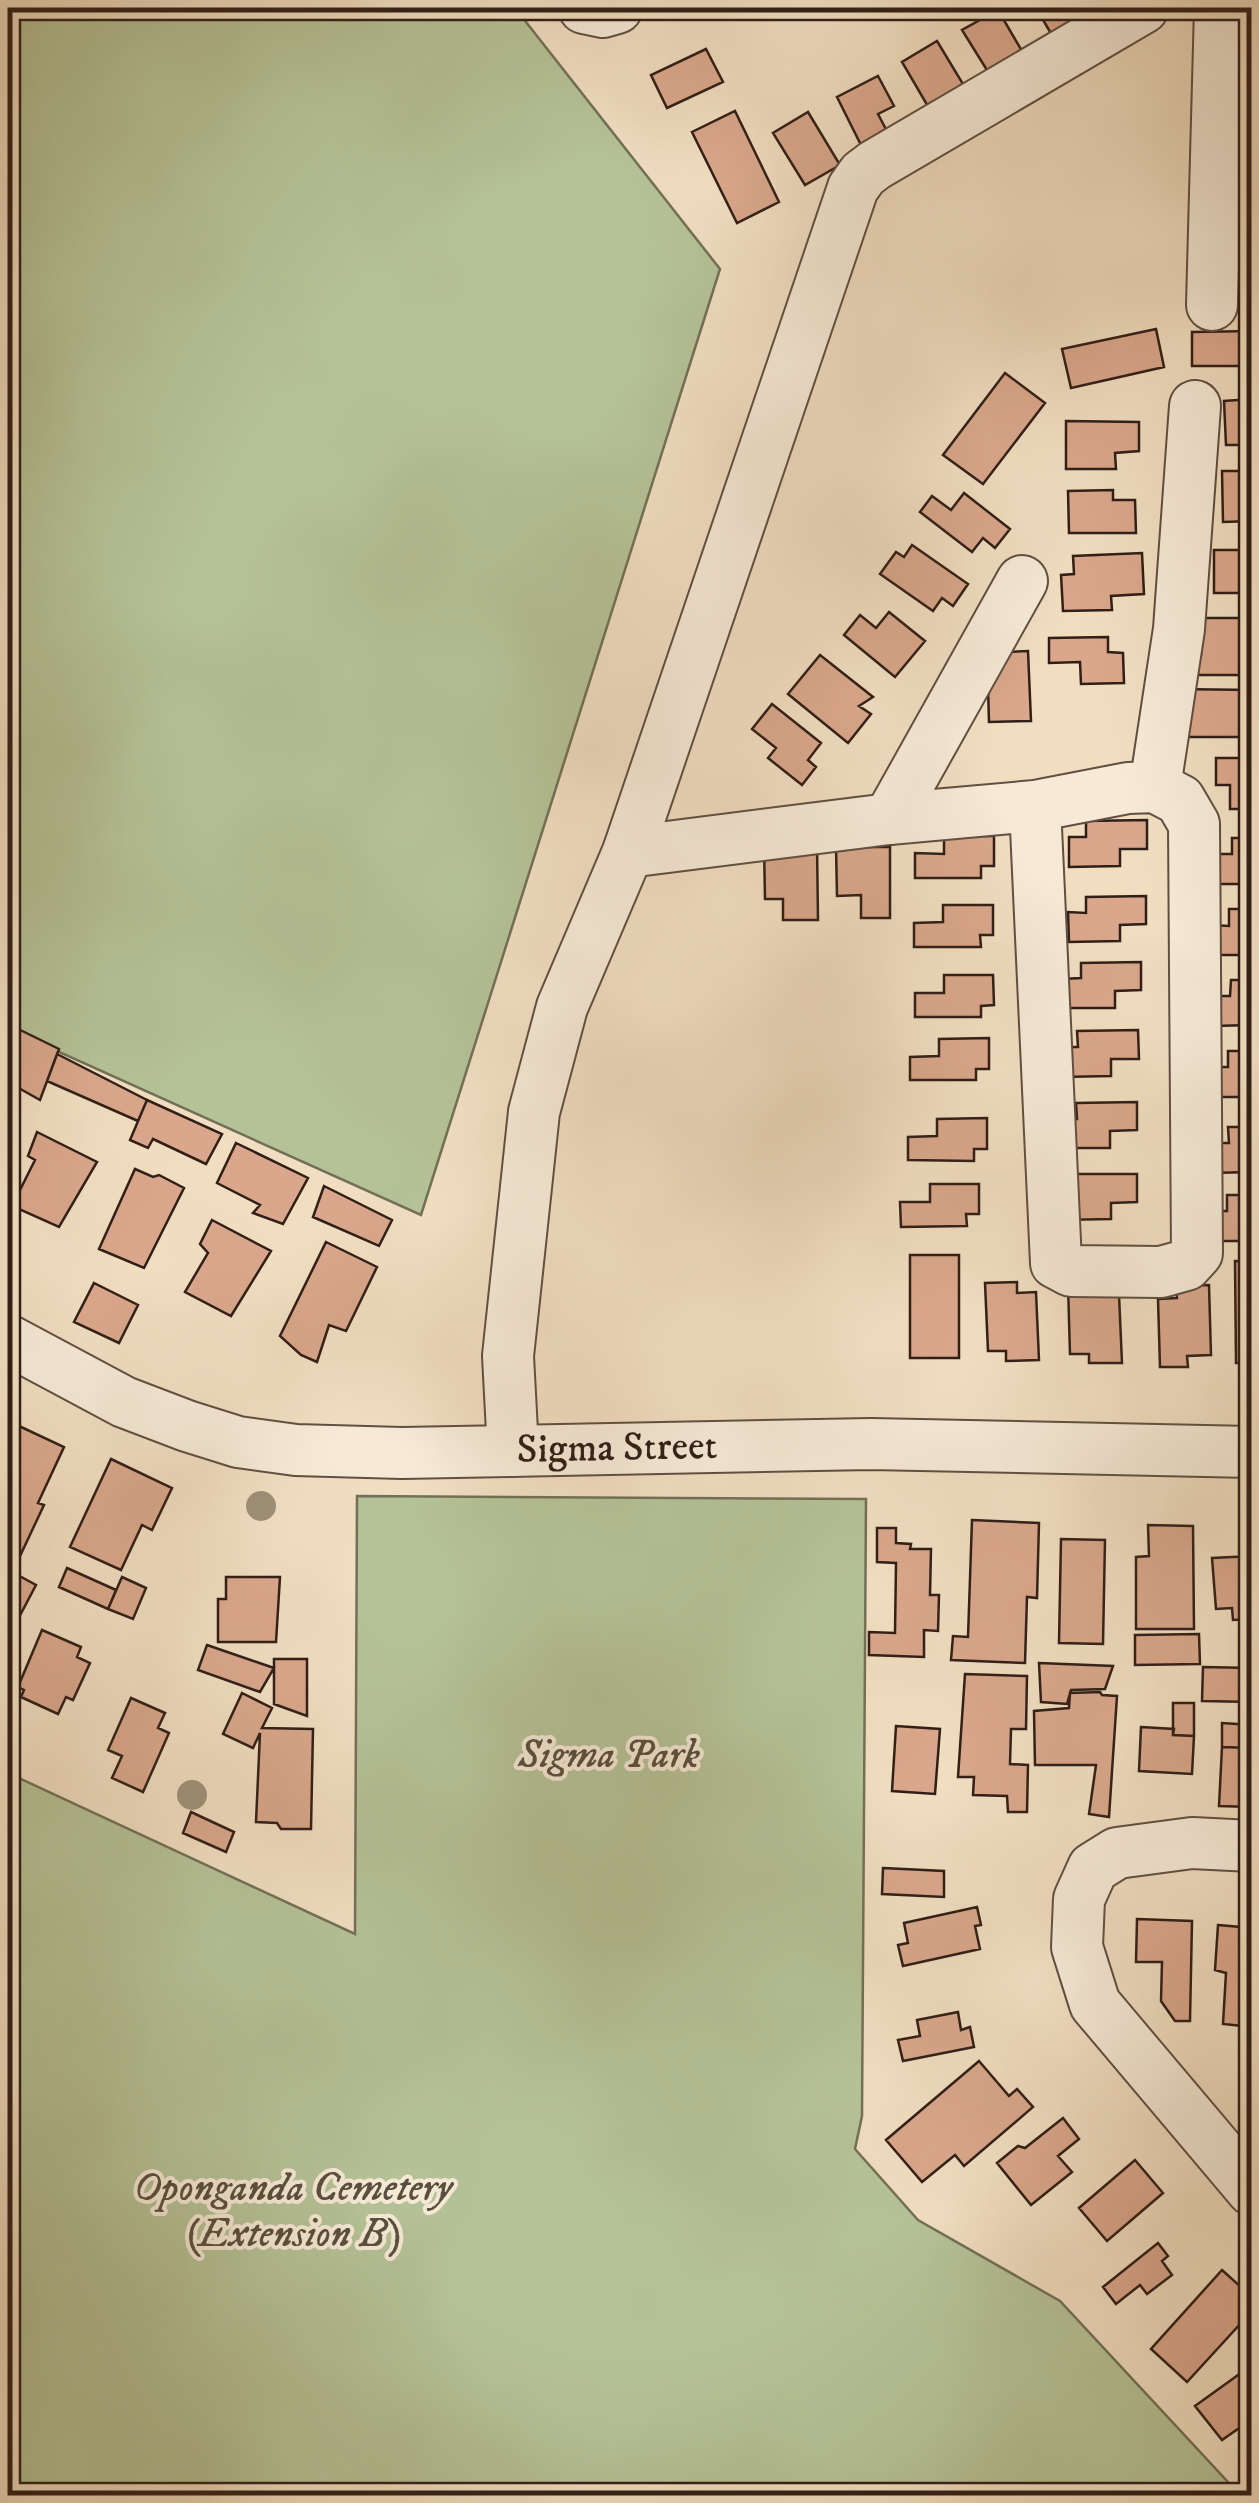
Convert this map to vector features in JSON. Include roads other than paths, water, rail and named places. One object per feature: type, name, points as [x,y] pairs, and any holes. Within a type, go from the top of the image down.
[{"type":"street","points":[[584,8],[604,12],[617,8]]},
{"type":"street","points":[[513,1451],[508,1356],[534,1112],[562,1007],[628,852],[853,188],[875,165],[1143,8]]},
{"type":"street","points":[[1212,305],[1220,8]]},
{"type":"street","points":[[1155,788],[1178,629],[1195,406]]},
{"type":"street","points":[[889,819],[1022,581]]},
{"type":"street","points":[[628,852],[889,819],[1035,806],[1128,788],[1155,788],[1180,800],[1194,824],[1197,1253],[1186,1265],[1161,1272],[1071,1272],[1056,1262],[1035,806]]},
{"type":"street","name":"Sigma Street","points":[[8,1340],[124,1402],[238,1442],[296,1450],[402,1453],[871,1444],[1252,1452]]},
{"type":"street","points":[[1252,1846],[1192,1843],[1117,1853],[1093,1868],[1078,1899],[1077,1947],[1095,2004],[1252,2190]]},
{"type":"park label","name":"Sigma Park","points":[[609,1756]]},
{"type":"park label","name":"Oponganda Cemetery (Extension B)","points":[[293,2212]]}]
